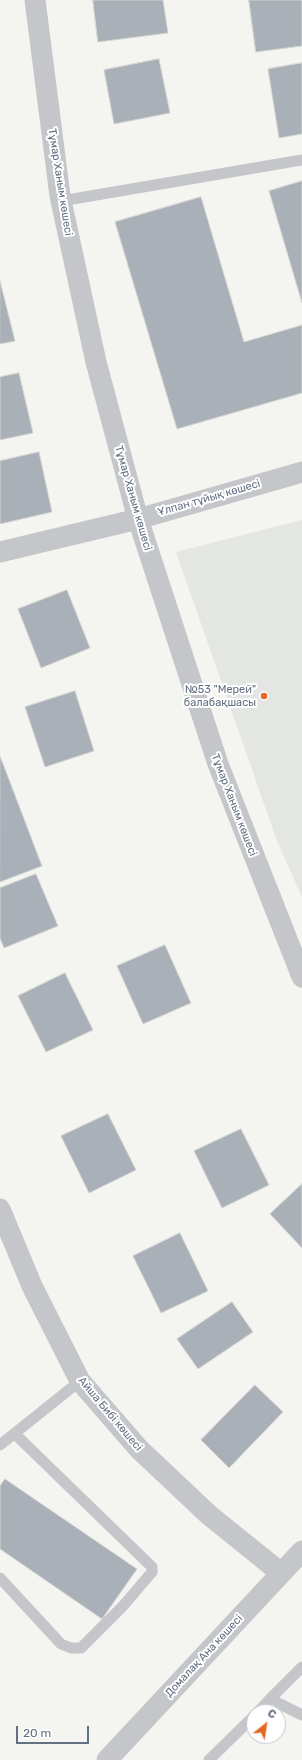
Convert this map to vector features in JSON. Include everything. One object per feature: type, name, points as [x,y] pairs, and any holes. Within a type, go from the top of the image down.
[{"type":"street","name":"Тұмар Ханым көшесі","points":[[35,0],[61,201],[96,362],[138,518],[218,764],[302,977]]},
{"type":"street","name":"Ұлпан тұйық көшесі","points":[[0,552],[138,518],[302,472]]},
{"type":"street","name":"Айша Бибі көшесі","points":[[0,1209],[32,1286],[80,1381],[139,1449],[209,1515],[281,1573]]},
{"type":"street","name":"Домалақ Ана көшесі","points":[[107,1760],[302,1551]]},
{"type":"lane","points":[[61,201],[302,160]]},
{"type":"lane","points":[[0,1445],[80,1381]]},
{"type":"lane","points":[[0,1578],[61,1644],[71,1648],[81,1648],[110,1620],[152,1572],[152,1567],[14,1434]]},
{"type":"lane","points":[[265,1704],[302,1667]]},
{"type":"lane","points":[[270,1699],[302,1715]]},
{"type":"lane","points":[[209,1760],[246,1724]]},
{"type":"shaded area","name":"№53 \"Мерей\" балабақшасы","points":[[302,520],[302,897],[277,841],[176,552]]},
{"type":"building","points":[[93,0],[163,0],[168,33],[98,42]]},
{"type":"building","points":[[249,0],[302,0],[302,46],[256,52]]},
{"type":"building","points":[[159,59],[170,113],[114,124],[104,70]]},
{"type":"building","points":[[302,63],[302,134],[279,138],[268,69]]},
{"type":"building","points":[[302,181],[302,303],[269,191]]},
{"type":"building","points":[[201,197],[244,342],[302,325],[302,393],[177,429],[115,222]]},
{"type":"building","points":[[0,281],[15,341],[0,344]]},
{"type":"building","points":[[19,373],[33,433],[0,440],[0,377]]},
{"type":"building","points":[[39,452],[52,512],[0,524],[0,461]]},
{"type":"building","points":[[67,590],[90,648],[41,668],[18,609]]},
{"type":"building","points":[[75,691],[94,751],[45,767],[25,707]]},
{"type":"building","points":[[0,756],[42,866],[0,882]]},
{"type":"building","points":[[36,874],[58,926],[4,948],[0,938],[0,888]]},
{"type":"building","points":[[165,945],[191,1003],[143,1024],[117,966]]},
{"type":"building","points":[[65,973],[93,1030],[46,1052],[18,996]]},
{"type":"building","points":[[108,1114],[136,1170],[89,1193],[61,1136]]},
{"type":"building","points":[[241,1129],[269,1185],[222,1208],[194,1151]]},
{"type":"building","points":[[302,1184],[302,1248],[270,1214]]},
{"type":"building","points":[[180,1233],[208,1291],[161,1313],[133,1256]]},
{"type":"building","points":[[232,1302],[253,1332],[198,1369],[177,1339]]},
{"type":"building","points":[[255,1385],[283,1412],[229,1468],[201,1440]]},
{"type":"building","points":[[5,1479],[137,1569],[102,1619],[0,1549],[0,1486]]},
{"type":"place","name":"№53 \"Мерей\" балабақшасы","points":[[264,696]]}]
